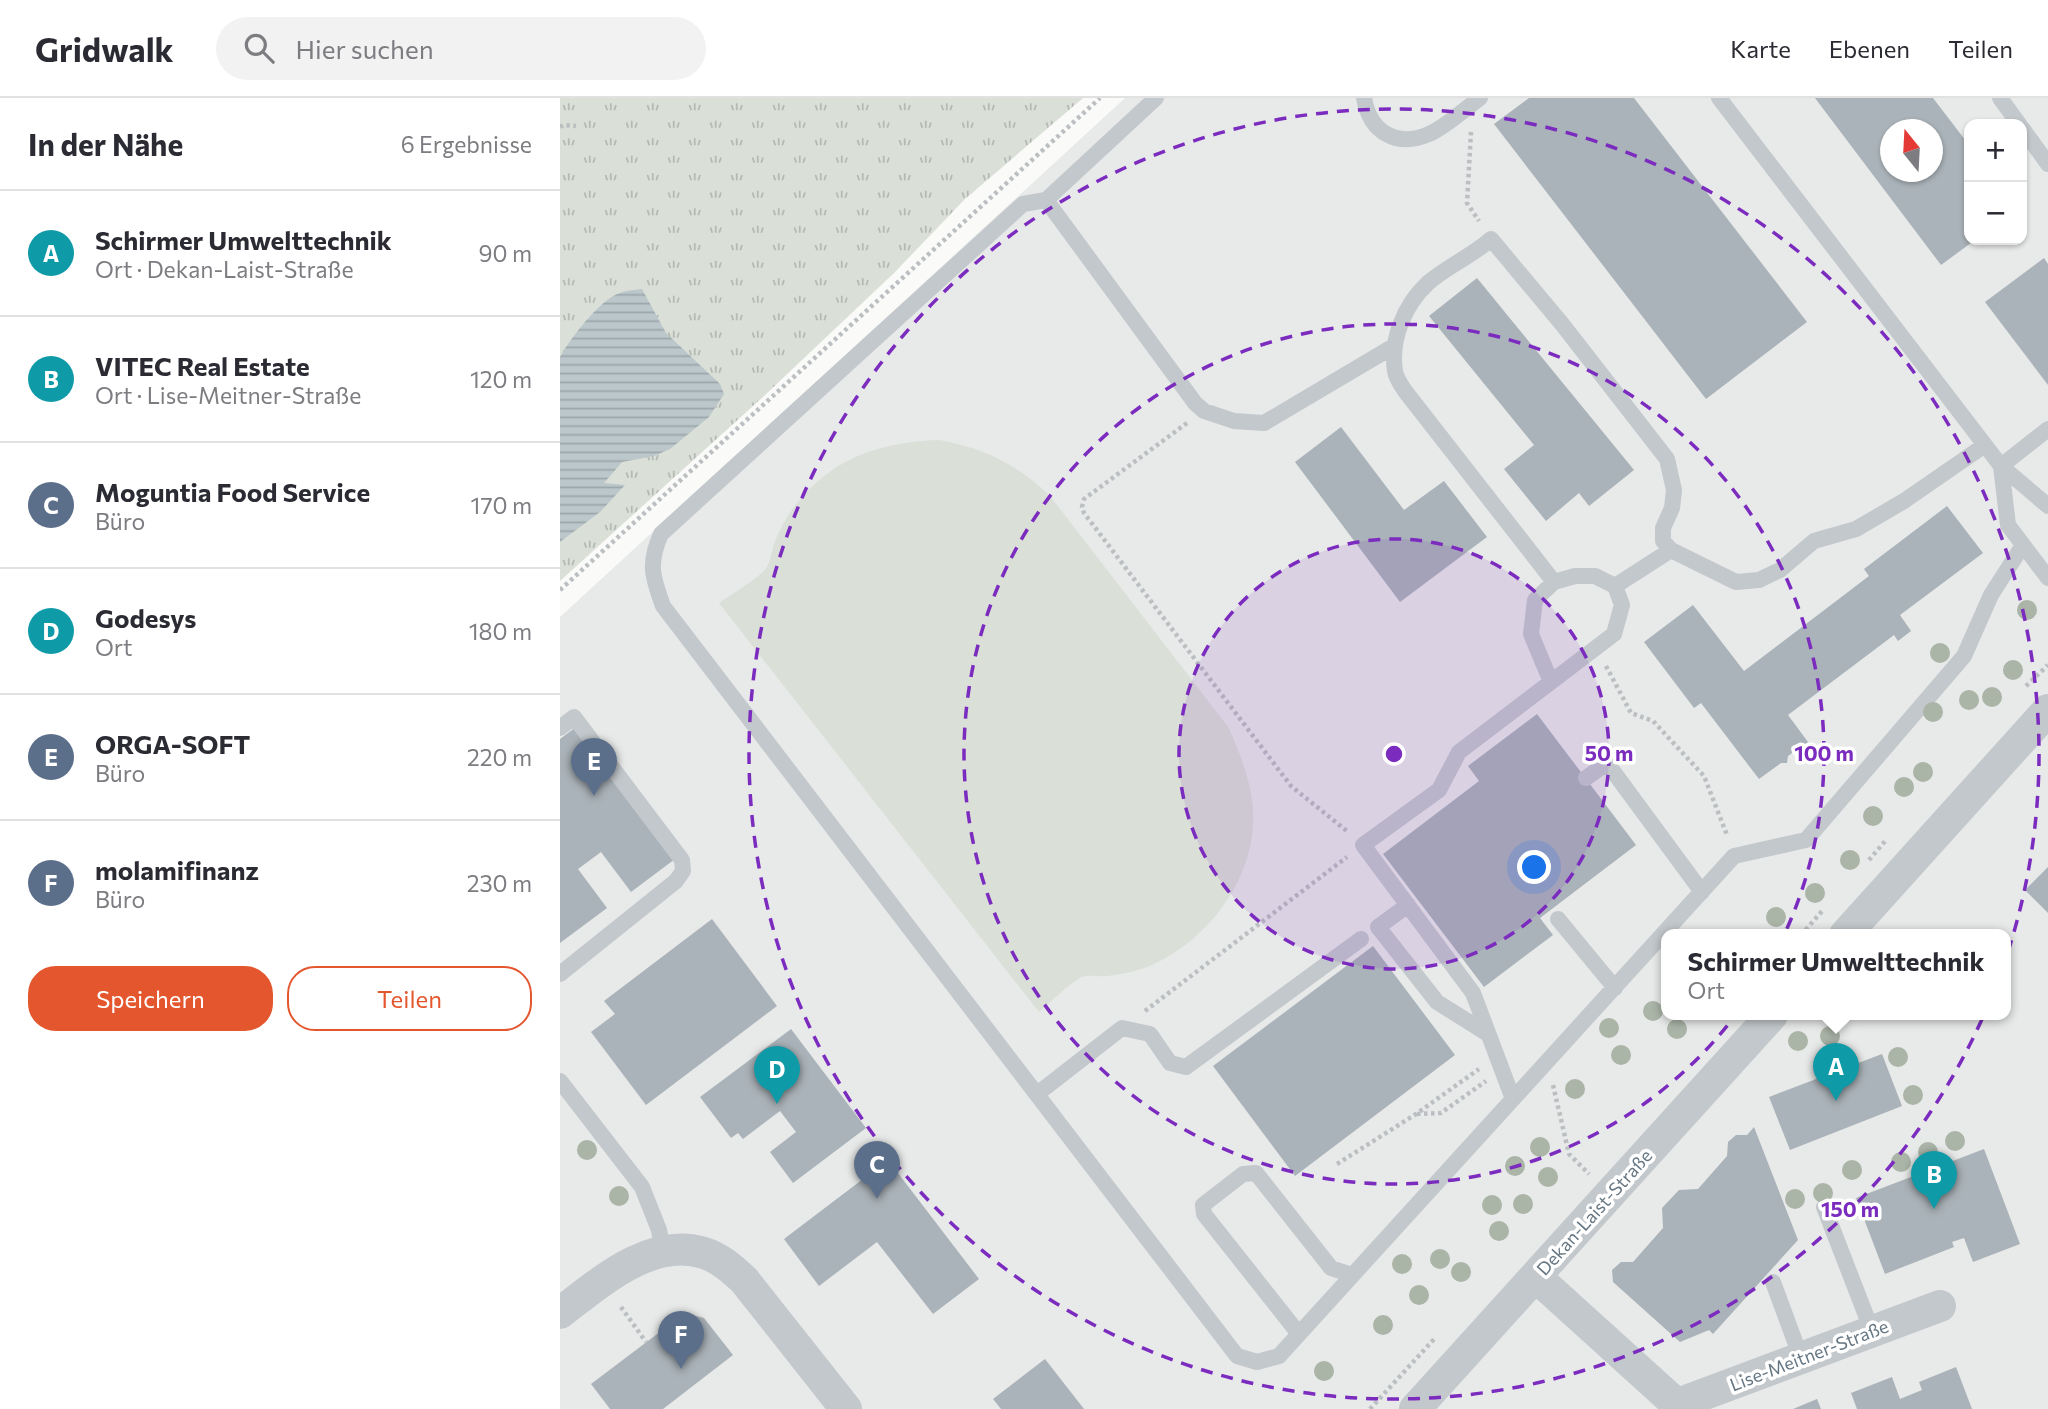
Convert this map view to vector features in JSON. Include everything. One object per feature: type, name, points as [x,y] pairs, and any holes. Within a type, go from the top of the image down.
[{"type":"street","points":[[1850,929],[2048,710]]},
{"type":"street","name":"Dekan-Laist-Straße","points":[[1415,1409],[1767,1020]]},
{"type":"street","points":[[560,1313],[620,1269],[640,1259],[663,1252],[704,1253],[727,1265],[744,1280],[846,1409]]},
{"type":"street","name":"Lise-Meitner-Straße","points":[[1536,1277],[1680,1407],[1940,1306]]},
{"type":"lane","points":[[1156,98],[1046,200],[1023,204],[660,534],[652,554],[654,581],[663,606],[1237,1356],[1257,1362],[1279,1356],[1661,937]]},
{"type":"lane","points":[[1364,98],[1367,114],[1378,130],[1399,139],[1430,134],[1480,98]]},
{"type":"lane","points":[[1719,98],[2001,466],[2048,506]]},
{"type":"lane","points":[[2000,98],[2016,119]]},
{"type":"lane","points":[[2027,134],[2048,164]]},
{"type":"lane","points":[[1046,200],[1186,392],[1204,411],[1234,421],[1264,423],[1394,346]]},
{"type":"lane","points":[[1555,582],[1405,391],[1395,374],[1394,346],[1400,323],[1415,297],[1429,282],[1491,239],[1562,324],[1667,459],[1674,490],[1672,508],[1663,528],[1663,541],[1671,550],[1736,582],[1759,580],[1780,570],[1814,541],[1856,529],[1904,501],[1985,446]]},
{"type":"lane","points":[[2001,466],[2048,429]]},
{"type":"lane","points":[[2001,466],[2008,525],[2048,578]]},
{"type":"lane","points":[[1668,929],[1734,856],[1806,840],[1964,656],[1991,595],[2023,545]]},
{"type":"lane","points":[[1615,586],[1671,550]]},
{"type":"lane","points":[[1513,1100],[1473,993],[1363,845],[1439,790],[1459,751],[1551,682],[1614,634],[1622,605],[1615,586],[1595,576],[1575,576],[1555,582],[1535,600],[1531,634],[1551,682]]},
{"type":"lane","points":[[560,728],[575,717],[682,860],[683,871],[676,881],[563,967]]},
{"type":"lane","points":[[1586,778],[1607,763],[1702,892]]},
{"type":"lane","points":[[1408,905],[1378,927],[1437,1002],[1488,1034]]},
{"type":"lane","points":[[1558,919],[1615,988]]},
{"type":"lane","points":[[1037,1094],[1122,1028],[1150,1034],[1170,1063],[1186,1067],[1361,939]]},
{"type":"lane","points":[[560,1081],[642,1187],[659,1230],[663,1252]]},
{"type":"lane","points":[[1299,1335],[1204,1214],[1203,1205],[1242,1174],[1256,1174],[1331,1268],[1352,1275]]},
{"type":"lane","points":[[1824,1207],[1872,1331]]},
{"type":"lane","points":[[1773,1282],[1801,1358]]},
{"type":"path","points":[[560,590],[1100,98]]},
{"type":"path","points":[[1480,124],[1471,132],[1468,203],[1491,239]]},
{"type":"path","points":[[560,127],[576,126]]},
{"type":"path","points":[[1122,1028],[1363,845],[1292,786],[1084,513],[1084,499],[1204,411]]},
{"type":"path","points":[[1596,648],[1631,713],[1653,721],[1704,776],[1734,856]]},
{"type":"path","points":[[1416,1114],[1441,1113],[1502,1069]]},
{"type":"path","points":[[1337,1164],[1474,1073]]},
{"type":"path","points":[[1558,1103],[1569,1154],[1587,1172]]},
{"type":"path","points":[[621,1307],[646,1342]]},
{"type":"shaded area","points":[[1125,98],[2048,98],[2048,1409],[560,1409],[560,617]]},
{"type":"shaded area","points":[[642,289],[666,333],[720,384],[724,394],[709,417],[670,449],[654,456],[622,462],[604,483],[625,485],[600,512],[560,542],[560,357],[578,330],[604,303],[623,292]]},
{"type":"green space","points":[[560,98],[1083,98],[965,199],[894,273],[765,395],[560,581]]},
{"type":"green space","points":[[940,440],[972,448],[999,459],[1025,475],[1050,496],[1229,728],[1246,771],[1252,799],[1253,825],[1241,874],[1214,918],[1196,936],[1176,952],[1143,969],[1080,978],[1039,1012],[719,603],[764,571],[787,517],[817,482],[853,458],[873,450]]},
{"type":"building","points":[[1529,98],[1634,98],[1807,322],[1706,399],[1494,124]]},
{"type":"building","points":[[1815,98],[1933,98],[1964,138],[1964,245],[1968,245],[1941,265]]},
{"type":"building","points":[[2044,258],[2048,264],[2048,385],[1985,302]]},
{"type":"building","points":[[1477,278],[1634,470],[1589,506],[1579,493],[1546,521],[1504,469],[1534,445],[1429,316]]},
{"type":"building","points":[[1341,427],[1404,510],[1444,481],[1487,537],[1400,602],[1295,462]]},
{"type":"building","points":[[1947,506],[1983,553],[1900,615],[1911,631],[1898,641],[1894,635],[1788,715],[1808,742],[1788,756],[1787,763],[1781,763],[1759,779],[1701,703],[1694,708],[1644,642],[1693,605],[1744,671],[1869,576],[1864,569]]},
{"type":"building","points":[[1537,714],[1636,845],[1540,918],[1553,935],[1484,987],[1383,854],[1479,781],[1468,766]]},
{"type":"building","points":[[576,727],[675,859],[631,892],[601,852],[578,869],[607,908],[560,943],[560,739]]},
{"type":"building","points":[[2048,867],[2048,913],[2025,890]]},
{"type":"building","points":[[712,919],[777,1006],[646,1105],[591,1032],[615,1014],[604,1001]]},
{"type":"building","points":[[1373,946],[1455,1055],[1295,1176],[1213,1066]]},
{"type":"building","points":[[791,1029],[866,1128],[793,1183],[770,1152],[796,1132],[780,1111],[743,1139],[738,1133],[731,1138],[700,1097]]},
{"type":"building","points":[[1882,1054],[1902,1106],[1790,1150],[1769,1097]]},
{"type":"building","points":[[1754,1127],[1798,1240],[1713,1334],[1709,1330],[1680,1342],[1613,1282],[1612,1270],[1621,1262],[1633,1262],[1663,1228],[1662,1208],[1679,1190],[1698,1189],[1727,1156],[1728,1142],[1736,1135],[1747,1135]]},
{"type":"building","points":[[1984,1149],[2020,1244],[1973,1262],[1964,1238],[1952,1242],[1954,1247],[1885,1274],[1856,1198]]},
{"type":"building","points":[[888,1160],[979,1279],[933,1314],[877,1242],[819,1286],[784,1239]]},
{"type":"building","points":[[685,1313],[704,1318],[733,1355],[663,1409],[610,1409],[591,1384]]},
{"type":"building","points":[[1045,1359],[1084,1409],[1001,1409],[993,1399]]},
{"type":"building","points":[[1956,1367],[1972,1409],[1857,1409],[1851,1393],[1892,1377],[1900,1399],[1922,1390],[1919,1382]]},
{"type":"building","points":[[1817,1399],[1821,1409],[1793,1409]]},
{"type":"place","name":"ORGA-SOFT","points":[[594,796]]},
{"type":"place","name":"Schirmer Umwelttechnik","points":[[1836,1101]]},
{"type":"place","name":"Godesys","points":[[777,1104]]},
{"type":"place","name":"Moguntia Food Service","points":[[877,1199]]},
{"type":"place","name":"VITEC Real Estate","points":[[1934,1209]]},
{"type":"place","name":"molamifinanz","points":[[681,1369]]}]
